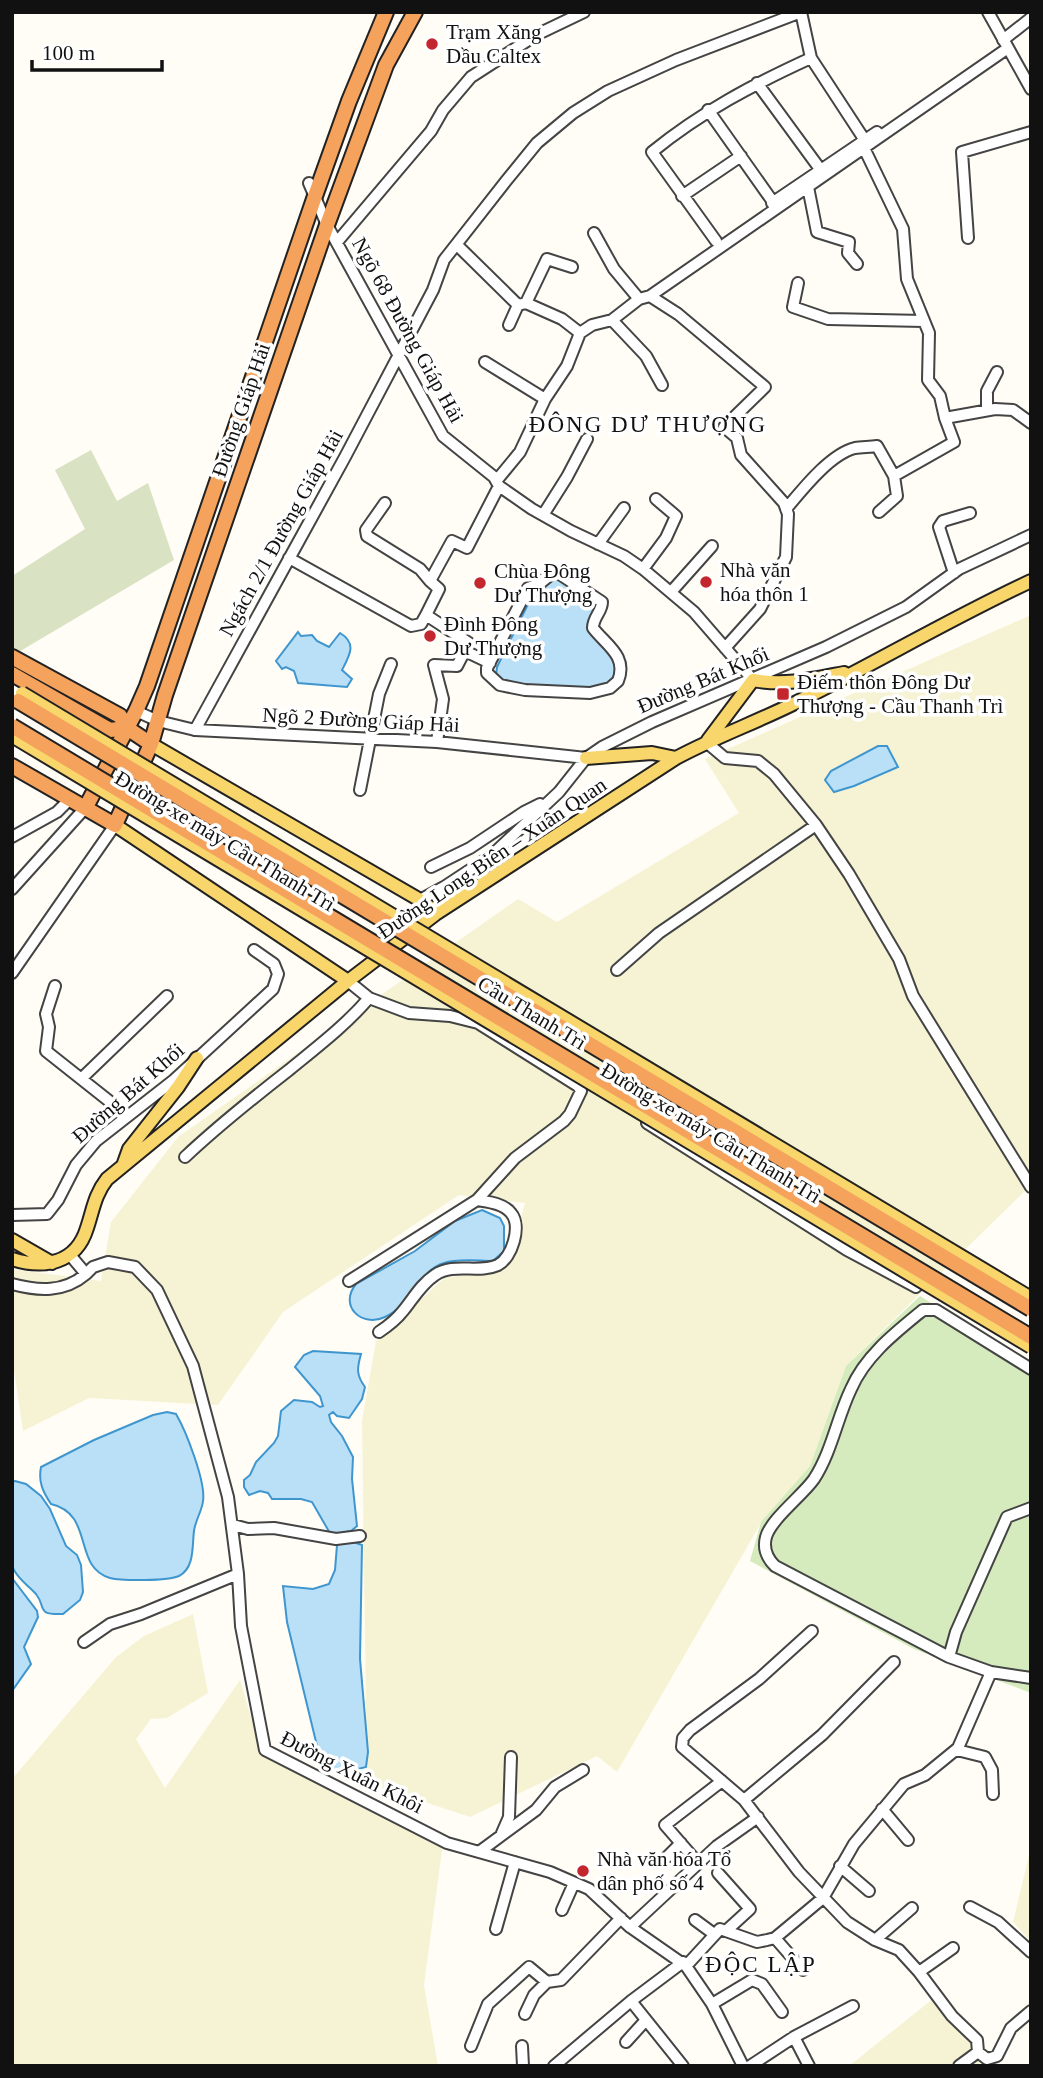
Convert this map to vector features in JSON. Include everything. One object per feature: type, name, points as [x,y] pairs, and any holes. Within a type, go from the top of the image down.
[{"type":"highway","name":"Đường Giáp Hải","points":[[86,807],[136,711],[312,190],[386,12]]},
{"type":"highway","name":"Đường Giáp Hải","points":[[115,825],[151,744],[165,695],[327,225],[386,65],[415,12]]},
{"type":"highway","points":[[12,657],[120,716],[127,728],[151,744]]},
{"type":"highway","points":[[12,674],[110,730],[127,728]]},
{"type":"highway","name":"Cầu Thanh Trì","points":[[16,695],[1031,1309]]},
{"type":"highway","name":"Cầu Thanh Trì","points":[[12,726],[1031,1337]]},
{"type":"highway","points":[[12,766],[115,825]]},
{"type":"main road","name":"Đường Long Biên – Xuân Quan","points":[[71,1255],[78,1248],[87,1230],[101,1187],[123,1165],[348,981],[437,913],[676,758],[858,671],[953,619],[1031,582]]},
{"type":"main road","points":[[706,742],[753,680],[795,682],[858,671]]},
{"type":"main road","name":"Đường xe máy Cầu Thanh Trì","points":[[16,695],[1031,1298]]},
{"type":"main road","name":"Đường xe máy Cầu Thanh Trì","points":[[12,736],[1031,1347]]},
{"type":"main road","points":[[151,744],[420,900],[437,913]]},
{"type":"main road","points":[[586,758],[652,753],[676,758]]},
{"type":"main road","points":[[115,825],[348,981]]},
{"type":"main road","points":[[123,1165],[129,1149],[178,1087],[197,1058]]},
{"type":"main road","points":[[12,1240],[52,1263]]},
{"type":"main road","points":[[12,1259],[38,1265],[52,1263],[71,1255]]},
{"type":"street","points":[[337,242],[431,131],[443,110],[471,77],[536,35],[584,12]]},
{"type":"street","points":[[801,12],[811,58],[864,144],[903,229],[907,279],[929,333],[929,380],[940,396],[954,442],[894,476]]},
{"type":"street","name":"Ngách 2/1 Đường Giáp Hải","points":[[195,730],[345,457],[433,290],[444,260],[537,143],[573,113],[608,91],[676,60],[801,12]]},
{"type":"street","points":[[988,12],[1031,89]]},
{"type":"street","points":[[705,257],[716,241],[820,169],[898,124],[1006,44],[1031,18]]},
{"type":"street","points":[[716,241],[652,152],[708,110],[811,58]]},
{"type":"street","points":[[757,83],[820,169]]},
{"type":"street","points":[[708,110],[773,202]]},
{"type":"street","points":[[968,238],[962,152],[1031,132]]},
{"type":"street","points":[[430,580],[453,541],[467,548],[498,483],[520,452],[545,399],[567,366],[580,333],[592,325],[612,320],[807,187],[864,144]]},
{"type":"street","points":[[682,196],[741,156]]},
{"type":"street","points":[[807,187],[817,232],[849,242],[848,253],[857,264]]},
{"type":"street","name":"Ngõ 68 Đường Giáp Hải","points":[[312,190],[327,225],[443,436],[498,483],[542,515],[643,569],[694,612],[753,680]]},
{"type":"street","points":[[594,233],[614,268],[645,298],[678,314],[765,387],[724,427],[737,438],[741,455],[784,503],[786,557],[760,609],[725,648]]},
{"type":"street","points":[[457,245],[522,304],[562,319],[580,333]]},
{"type":"street","points":[[509,325],[547,259],[572,267]]},
{"type":"street","points":[[798,283],[793,307],[816,317],[924,321]]},
{"type":"street","points":[[612,320],[646,356],[662,385]]},
{"type":"street","points":[[485,362],[545,399]]},
{"type":"street","points":[[987,410],[987,391],[997,372]]},
{"type":"street","points":[[945,418],[987,410],[1013,410],[1031,423]]},
{"type":"street","points":[[542,515],[567,477],[587,439]]},
{"type":"street","points":[[786,509],[803,488],[832,461],[853,449],[877,446],[894,476],[896,498],[878,512]]},
{"type":"street","points":[[643,569],[666,538],[676,516],[656,499]]},
{"type":"street","points":[[289,558],[411,626],[418,626],[439,589],[420,569],[367,536],[366,530],[385,503]]},
{"type":"street","points":[[598,544],[624,508]]},
{"type":"street","points":[[954,573],[939,527],[943,521],[970,513]]},
{"type":"street","name":"Đường Bát Khối","points":[[420,900],[491,856],[559,792],[586,758],[602,747],[652,722],[753,680],[906,607],[954,573],[1031,535]]},
{"type":"street","points":[[671,592],[712,546]]},
{"type":"street","points":[[555,571],[602,603],[593,628],[615,651],[620,675],[615,685],[598,693],[525,690],[506,687],[490,678],[487,673],[490,663],[528,588],[542,582],[555,571]]},
{"type":"street","points":[[426,615],[468,643],[457,666],[434,665],[443,699],[437,742]]},
{"type":"street","points":[[465,651],[490,663]]},
{"type":"street","points":[[360,790],[379,694],[391,664]]},
{"type":"street","name":"Ngõ 2 Đường Giáp Hải","points":[[136,711],[158,721],[195,730],[437,742],[586,758]]},
{"type":"street","points":[[706,742],[724,758],[758,761],[774,774],[816,825],[849,874],[899,959],[913,996],[1031,1187]]},
{"type":"street","points":[[12,837],[57,812],[71,798]]},
{"type":"street","points":[[431,867],[470,848],[524,812],[551,799]]},
{"type":"street","points":[[12,888],[86,807]]},
{"type":"street","points":[[57,812],[69,825]]},
{"type":"street","points":[[12,973],[115,825]]},
{"type":"street","points":[[617,970],[659,933],[816,825]]},
{"type":"street","name":"Đường Bát Khối","points":[[12,1215],[47,1214],[58,1200],[76,1165],[96,1141],[174,1080],[273,989],[278,974],[274,964],[254,950]]},
{"type":"street","points":[[348,981],[369,998],[409,1013],[450,1016],[478,1023],[580,1088],[595,1090],[847,1250],[916,1287]]},
{"type":"street","points":[[55,986],[46,1014],[49,1027],[46,1051],[128,1116]]},
{"type":"street","points":[[82,1078],[167,996]]},
{"type":"street","points":[[185,1157],[208,1135],[346,1023],[369,998]]},
{"type":"street","points":[[349,1281],[477,1200],[515,1158],[570,1114],[581,1093],[580,1088]]},
{"type":"street","points":[[494,1182],[498,1205]]},
{"type":"street","points":[[379,1332],[402,1313],[416,1293],[434,1275],[454,1269],[479,1269],[502,1263],[508,1256],[516,1230],[512,1213],[498,1205],[477,1200]]},
{"type":"street","points":[[71,1255],[86,1274]]},
{"type":"street","name":"Đường Xuân Khôi","points":[[12,1283],[37,1289],[56,1289],[74,1284],[93,1267],[108,1262],[131,1265],[157,1290],[193,1366],[228,1497],[238,1574],[241,1626],[265,1749],[447,1843],[550,1872],[589,1889],[630,1927],[684,1964],[712,2004],[743,2066]]},
{"type":"street","points":[[1031,1370],[936,1310],[923,1310],[880,1347],[867,1362],[851,1388],[814,1479],[765,1538],[766,1555],[775,1566],[949,1657],[991,1672],[1031,1678]]},
{"type":"street","points":[[949,1657],[956,1632],[1007,1517],[1031,1508]]},
{"type":"street","points":[[233,1525],[248,1529],[274,1528],[336,1539],[360,1536]]},
{"type":"street","points":[[84,1642],[110,1624],[141,1615],[238,1574]]},
{"type":"street","points":[[811,1630],[760,1679],[683,1738],[683,1749],[744,1800],[799,1872],[847,1922],[875,1940],[899,1950],[976,2040],[978,2052],[987,2059],[997,2056],[1011,2028],[1031,2011]]},
{"type":"street","points":[[744,1800],[822,1735],[894,1662]]},
{"type":"street","points":[[554,2066],[631,2001],[684,1964],[720,1930],[727,1930],[757,1942],[775,1938],[823,1898],[840,1866],[904,1784],[925,1775],[957,1750],[991,1672]]},
{"type":"street","points":[[957,1750],[985,1757],[992,1770],[993,1794]]},
{"type":"street","points":[[500,1836],[509,1817],[512,1757]]},
{"type":"street","points":[[480,1852],[536,1810],[555,1787],[583,1770]]},
{"type":"street","points":[[698,1863],[664,1825],[722,1781]]},
{"type":"street","points":[[882,1809],[908,1840]]},
{"type":"street","points":[[630,1927],[729,1836],[758,1817]]},
{"type":"street","points":[[667,1857],[681,1843]]},
{"type":"street","points":[[496,1929],[515,1862]]},
{"type":"street","points":[[840,1866],[869,1891]]},
{"type":"street","points":[[718,1873],[750,1909],[727,1930]]},
{"type":"street","points":[[562,1910],[574,1883]]},
{"type":"street","points":[[970,1907],[998,1922],[1031,1952]]},
{"type":"street","points":[[875,1940],[912,1908]]},
{"type":"street","points":[[525,2014],[534,1994],[547,1982],[561,1980],[621,1918]]},
{"type":"street","points":[[695,1920],[714,1934]]},
{"type":"street","points":[[775,1938],[803,1970]]},
{"type":"street","points":[[919,1972],[953,1948]]},
{"type":"street","points":[[471,2046],[488,2004],[528,1967],[547,1982]]},
{"type":"street","points":[[712,2004],[741,1984],[752,1980],[762,1984],[782,2012]]},
{"type":"street","points":[[631,2001],[683,2066]]},
{"type":"street","points":[[750,2066],[794,2037],[853,2006]]},
{"type":"street","points":[[626,2042],[646,2020]]},
{"type":"street","points":[[794,2037],[809,2066]]},
{"type":"street","points":[[522,2046],[523,2066]]},
{"type":"street","points":[[959,2066],[978,2052]]},
{"type":"shaded area","points":[[1031,615],[1031,1185],[846,1366],[810,1466],[761,1523],[617,1772],[597,1756],[470,1817],[367,1783],[362,1421],[376,1341],[443,1279],[510,1264],[525,1203],[459,1195],[283,1312],[218,1405],[89,1398],[23,1431],[12,1357],[12,1269],[101,1281],[111,1222],[178,1137],[518,899],[557,922],[739,813],[705,759]]},
{"type":"shaded area","points":[[193,1614],[208,1693],[167,1718],[151,1719],[136,1739],[165,1788],[240,1680],[261,1751],[365,1809],[443,1843],[424,1985],[438,2066],[12,2066],[12,1779],[116,1657],[144,1636]]},
{"type":"shaded area","points":[[1031,1847],[1031,1942],[1013,1922]]},
{"type":"shaded area","points":[[934,1998],[979,2048],[979,2066],[849,2066]]},
{"type":"green space","points":[[91,450],[117,501],[148,483],[174,560],[17,653],[12,650],[12,576],[85,529],[55,470]]},
{"type":"green space","points":[[920,1296],[1031,1364],[1031,1693],[914,1649],[750,1561],[761,1522],[810,1466],[846,1366]]},
{"type":"water","points":[[556,576],[598,604],[591,616],[618,665],[615,680],[596,690],[521,687],[501,680],[496,675],[497,667],[534,592]]},
{"type":"water","points":[[298,632],[301,636],[312,635],[329,647],[340,633],[349,641],[350,650],[342,670],[352,679],[347,687],[298,683],[294,671],[286,667],[282,669],[276,661]]},
{"type":"water","points":[[878,746],[887,746],[898,767],[834,792],[825,780],[831,771]]},
{"type":"water","points":[[482,1210],[500,1218],[504,1226],[504,1251],[493,1261],[462,1260],[444,1263],[427,1273],[394,1312],[376,1320],[368,1320],[355,1313],[350,1300],[356,1284],[415,1251],[455,1221]]},
{"type":"water","points":[[313,1351],[361,1354],[358,1371],[365,1387],[362,1399],[349,1418],[337,1416],[333,1412],[329,1415],[353,1457],[352,1479],[357,1526],[351,1531],[331,1535],[312,1502],[301,1499],[272,1499],[268,1493],[260,1491],[249,1495],[244,1487],[244,1480],[250,1475],[256,1462],[278,1436],[281,1411],[294,1400],[323,1406],[320,1396],[295,1367],[304,1355]]},
{"type":"water","points":[[167,1412],[176,1414],[180,1422],[194,1457],[203,1493],[188,1568],[173,1578],[110,1578],[98,1572],[91,1563],[73,1518],[48,1500],[41,1482],[41,1467],[94,1440],[153,1415]]},
{"type":"water","points":[[12,1482],[26,1484],[41,1496],[50,1509],[66,1546],[77,1555],[81,1565],[83,1592],[80,1600],[63,1614],[45,1612],[36,1594],[14,1570],[11,1528]]},
{"type":"water","points":[[350,1541],[362,1545],[360,1659],[368,1752],[366,1767],[338,1774],[325,1766],[317,1746],[287,1622],[283,1586],[313,1589],[329,1584],[335,1570],[337,1545]]},
{"type":"water","points":[[12,1578],[37,1611],[38,1617],[24,1647],[31,1664],[12,1691]]},
{"type":"place","name":"Trạm Xăng Dầu Caltex","points":[[432,44]]},
{"type":"place","name":"Nhà văn hóa thôn 1","points":[[706,582]]},
{"type":"place","name":"Chùa Đông Dư Thượng","points":[[480,583]]},
{"type":"place","name":"Đình Đông Dư Thượng","points":[[430,636]]},
{"type":"place","name":"Điếm thôn Đông Dư Thượng - Cầu Thanh Trì","points":[[783,694]]},
{"type":"place","name":"Nhà văn hóa Tổ dân phố số 4","points":[[583,1871]]},
{"type":"district","name":"ĐÔNG DƯ THƯỢNG","points":[[648,424]]},
{"type":"district","name":"ĐỘC LẬP","points":[[761,1964]]}]
